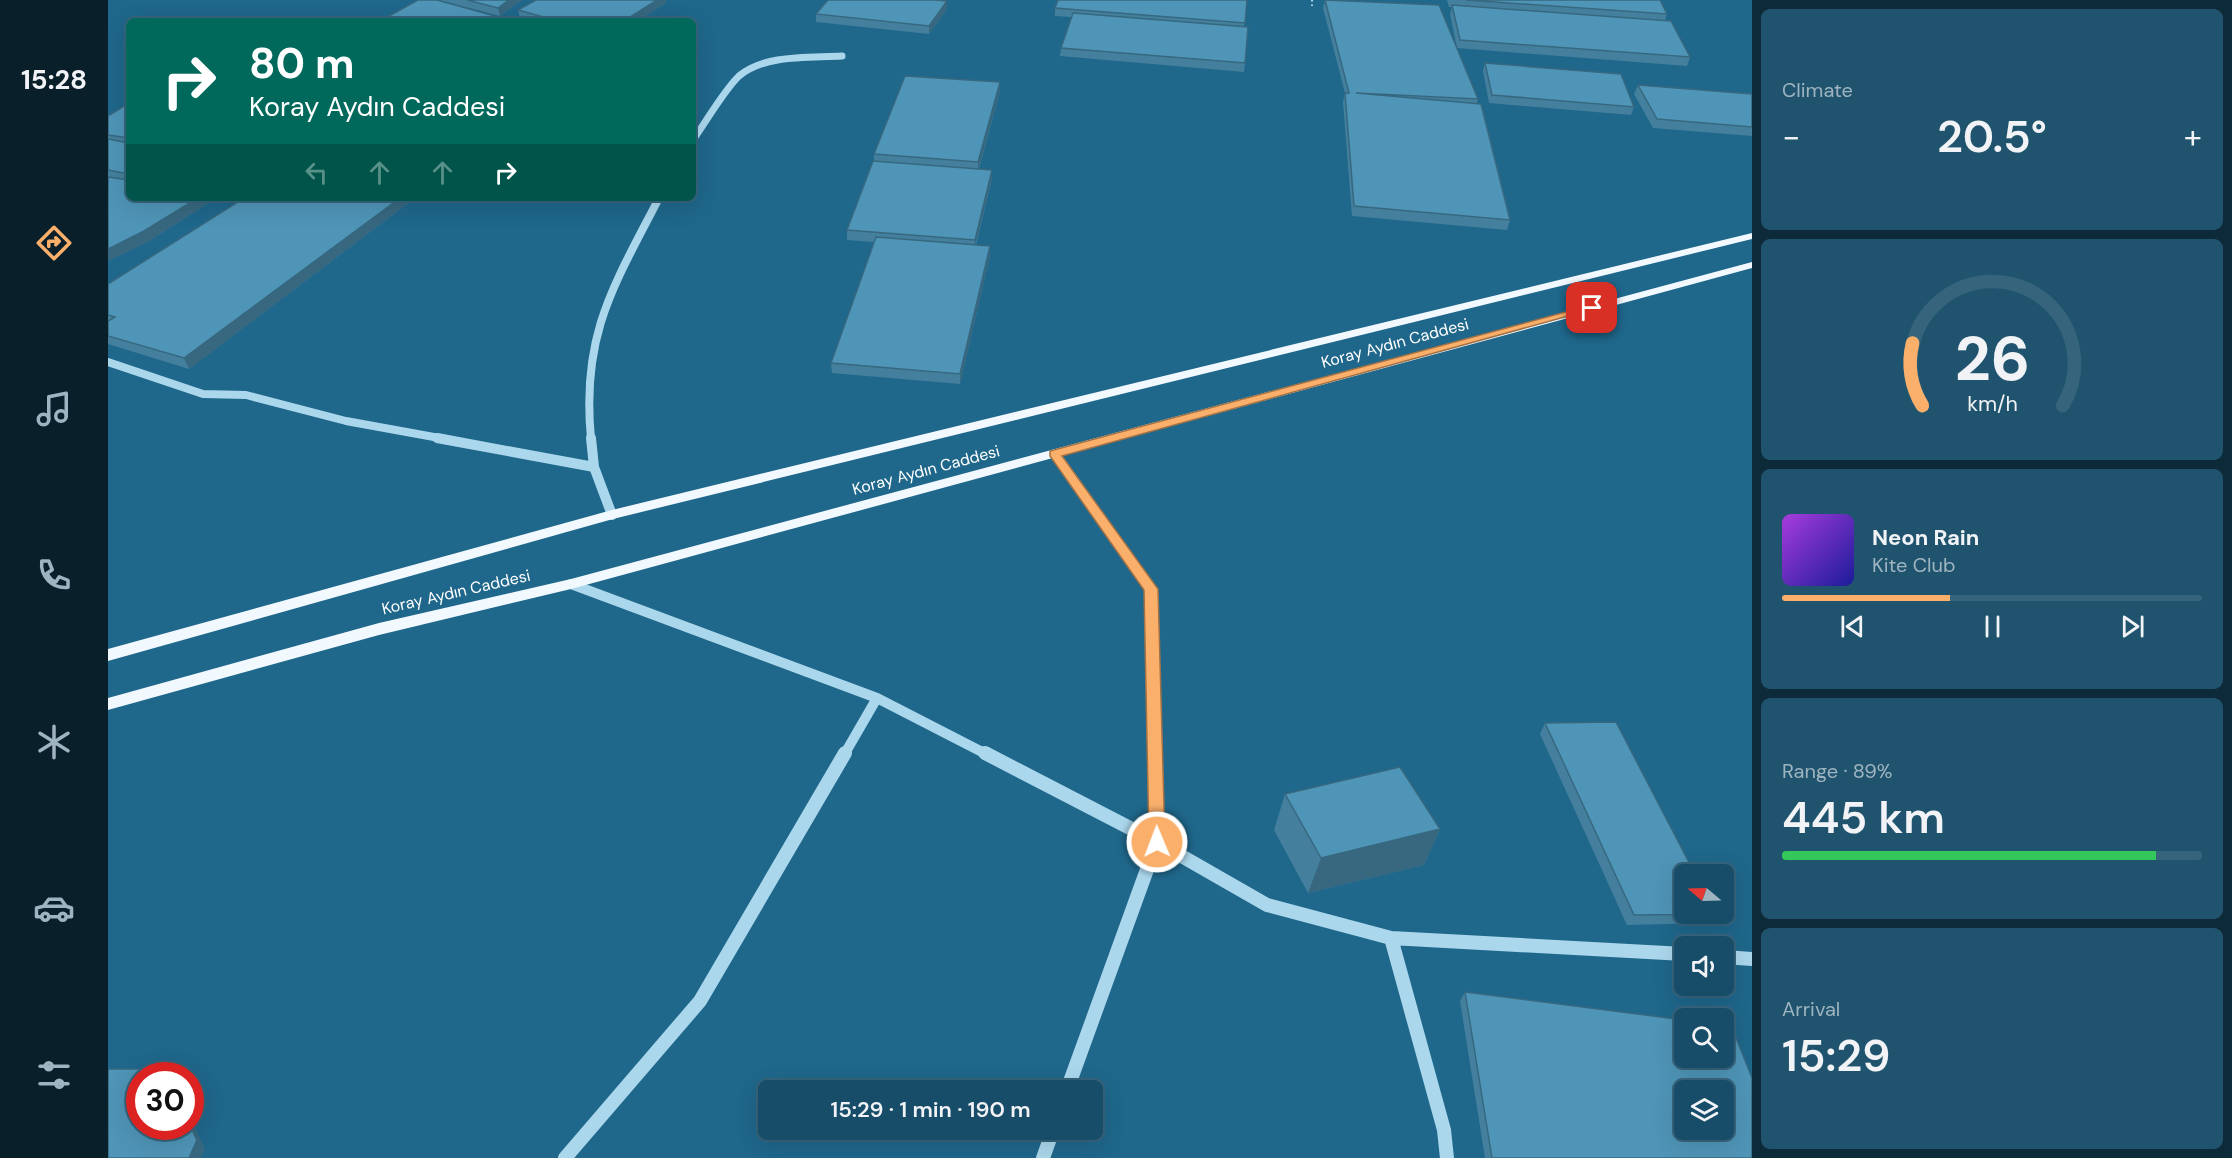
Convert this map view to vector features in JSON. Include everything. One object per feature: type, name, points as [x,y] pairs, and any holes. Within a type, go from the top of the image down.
[{"type":"main road","points":[[108,655],[612,515],[1752,236]]},
{"type":"main road","name":"Koray Aydın Caddesi","points":[[108,704],[379,629],[572,584],[1752,265]]},
{"type":"street","points":[[696,136],[738,77],[745,72],[779,61],[842,56]]},
{"type":"street","points":[[612,515],[594,467],[588,405],[593,346],[607,299],[657,201]]},
{"type":"street","points":[[108,362],[203,394],[246,395],[346,421],[594,467]]},
{"type":"street","points":[[1054,454],[1151,589],[1157,842],[1071,1080]]},
{"type":"street","points":[[572,584],[877,698],[1157,842],[1267,905],[1391,938],[1674,953]]},
{"type":"street","points":[[566,1158],[700,1001],[877,698]]},
{"type":"street","points":[[1391,938],[1444,1130],[1447,1158]]},
{"type":"street","points":[[1734,957],[1752,958]]},
{"type":"street","points":[[1043,1158],[1049,1140]]},
{"type":"path","points":[[1312,0],[1312,8]]},
{"type":"building","points":[[418,0],[437,0],[502,18],[385,18]]},
{"type":"building","points":[[467,0],[509,0],[498,8]]},
{"type":"building","points":[[536,0],[657,0],[629,18],[547,18],[518,10]]},
{"type":"building","points":[[828,0],[947,1],[929,26],[816,14]]},
{"type":"building","points":[[1058,0],[1247,0],[1245,23],[1055,8]]},
{"type":"building","points":[[1325,0],[1439,5],[1478,99],[1356,93],[1481,104],[1510,220],[1354,206],[1345,93],[1349,93]]},
{"type":"building","points":[[1466,0],[1660,0],[1667,14]]},
{"type":"building","points":[[1452,5],[1671,21],[1690,57],[1460,40]]},
{"type":"building","points":[[1073,13],[1248,27],[1245,63],[1061,48]]},
{"type":"building","points":[[1485,63],[1621,74],[1634,107],[1492,95]]},
{"type":"building","points":[[905,76],[1000,82],[978,162],[874,154]]},
{"type":"building","points":[[1638,85],[1752,94],[1752,127],[1657,119]]},
{"type":"building","points":[[126,105],[126,138],[108,135],[108,116]]},
{"type":"building","points":[[108,139],[126,142],[126,173],[108,170]]},
{"type":"building","points":[[873,161],[992,170],[975,240],[847,230]]},
{"type":"building","points":[[108,177],[126,180],[126,201],[193,201],[144,231],[108,249]]},
{"type":"building","points":[[239,201],[396,201],[184,358],[108,336],[108,321],[115,317],[108,315],[108,284]]},
{"type":"building","points":[[876,237],[990,246],[960,374],[831,363]]},
{"type":"building","points":[[1616,722],[1690,864],[1674,864],[1674,914],[1634,915],[1545,723]]},
{"type":"building","points":[[1400,767],[1440,829],[1321,858],[1285,794]]},
{"type":"building","points":[[1465,992],[1674,1019],[1674,1068],[1734,1068],[1734,1033],[1752,1078],[1752,1158],[1492,1158]]},
{"type":"building","points":[[108,1069],[126,1069],[126,1140],[197,1140],[189,1158],[108,1158]]},
{"type":"route","points":[[1157,842],[1151,589],[1054,454],[1592,308]]}]
